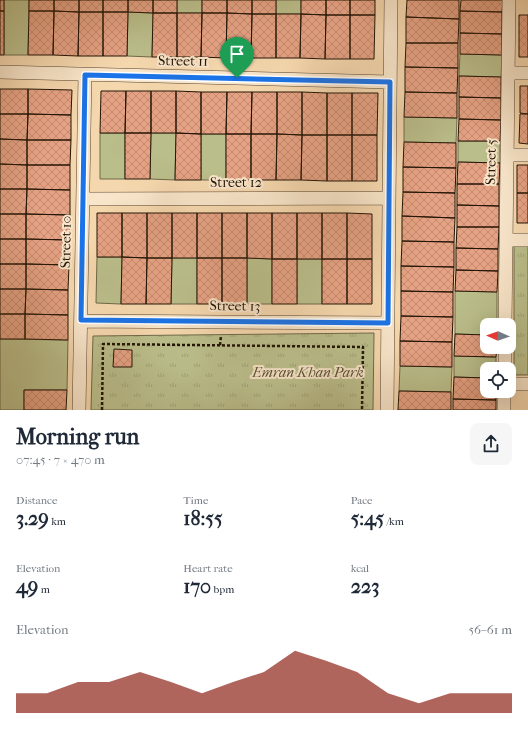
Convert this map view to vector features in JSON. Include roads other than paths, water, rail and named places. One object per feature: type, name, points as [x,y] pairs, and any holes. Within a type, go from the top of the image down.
[{"type":"street","points":[[387,410],[391,0]]},
{"type":"street","name":"Street 5","points":[[505,318],[509,0]]},
{"type":"street","name":"Street 11","points":[[0,72],[390,82]]},
{"type":"street","points":[[508,73],[528,73]]},
{"type":"street","name":"Street 10","points":[[80,410],[85,75]]},
{"type":"street","points":[[507,155],[528,155]]},
{"type":"street","name":"Street 12","points":[[83,199],[389,198]]},
{"type":"street","points":[[506,240],[528,240]]},
{"type":"street","name":"Street 13","points":[[81,320],[388,323]]},
{"type":"street","points":[[516,384],[528,384]]},
{"type":"street","points":[[504,398],[504,410]]},
{"type":"park label","name":"Emran Khan Park","points":[[308,372]]}]
